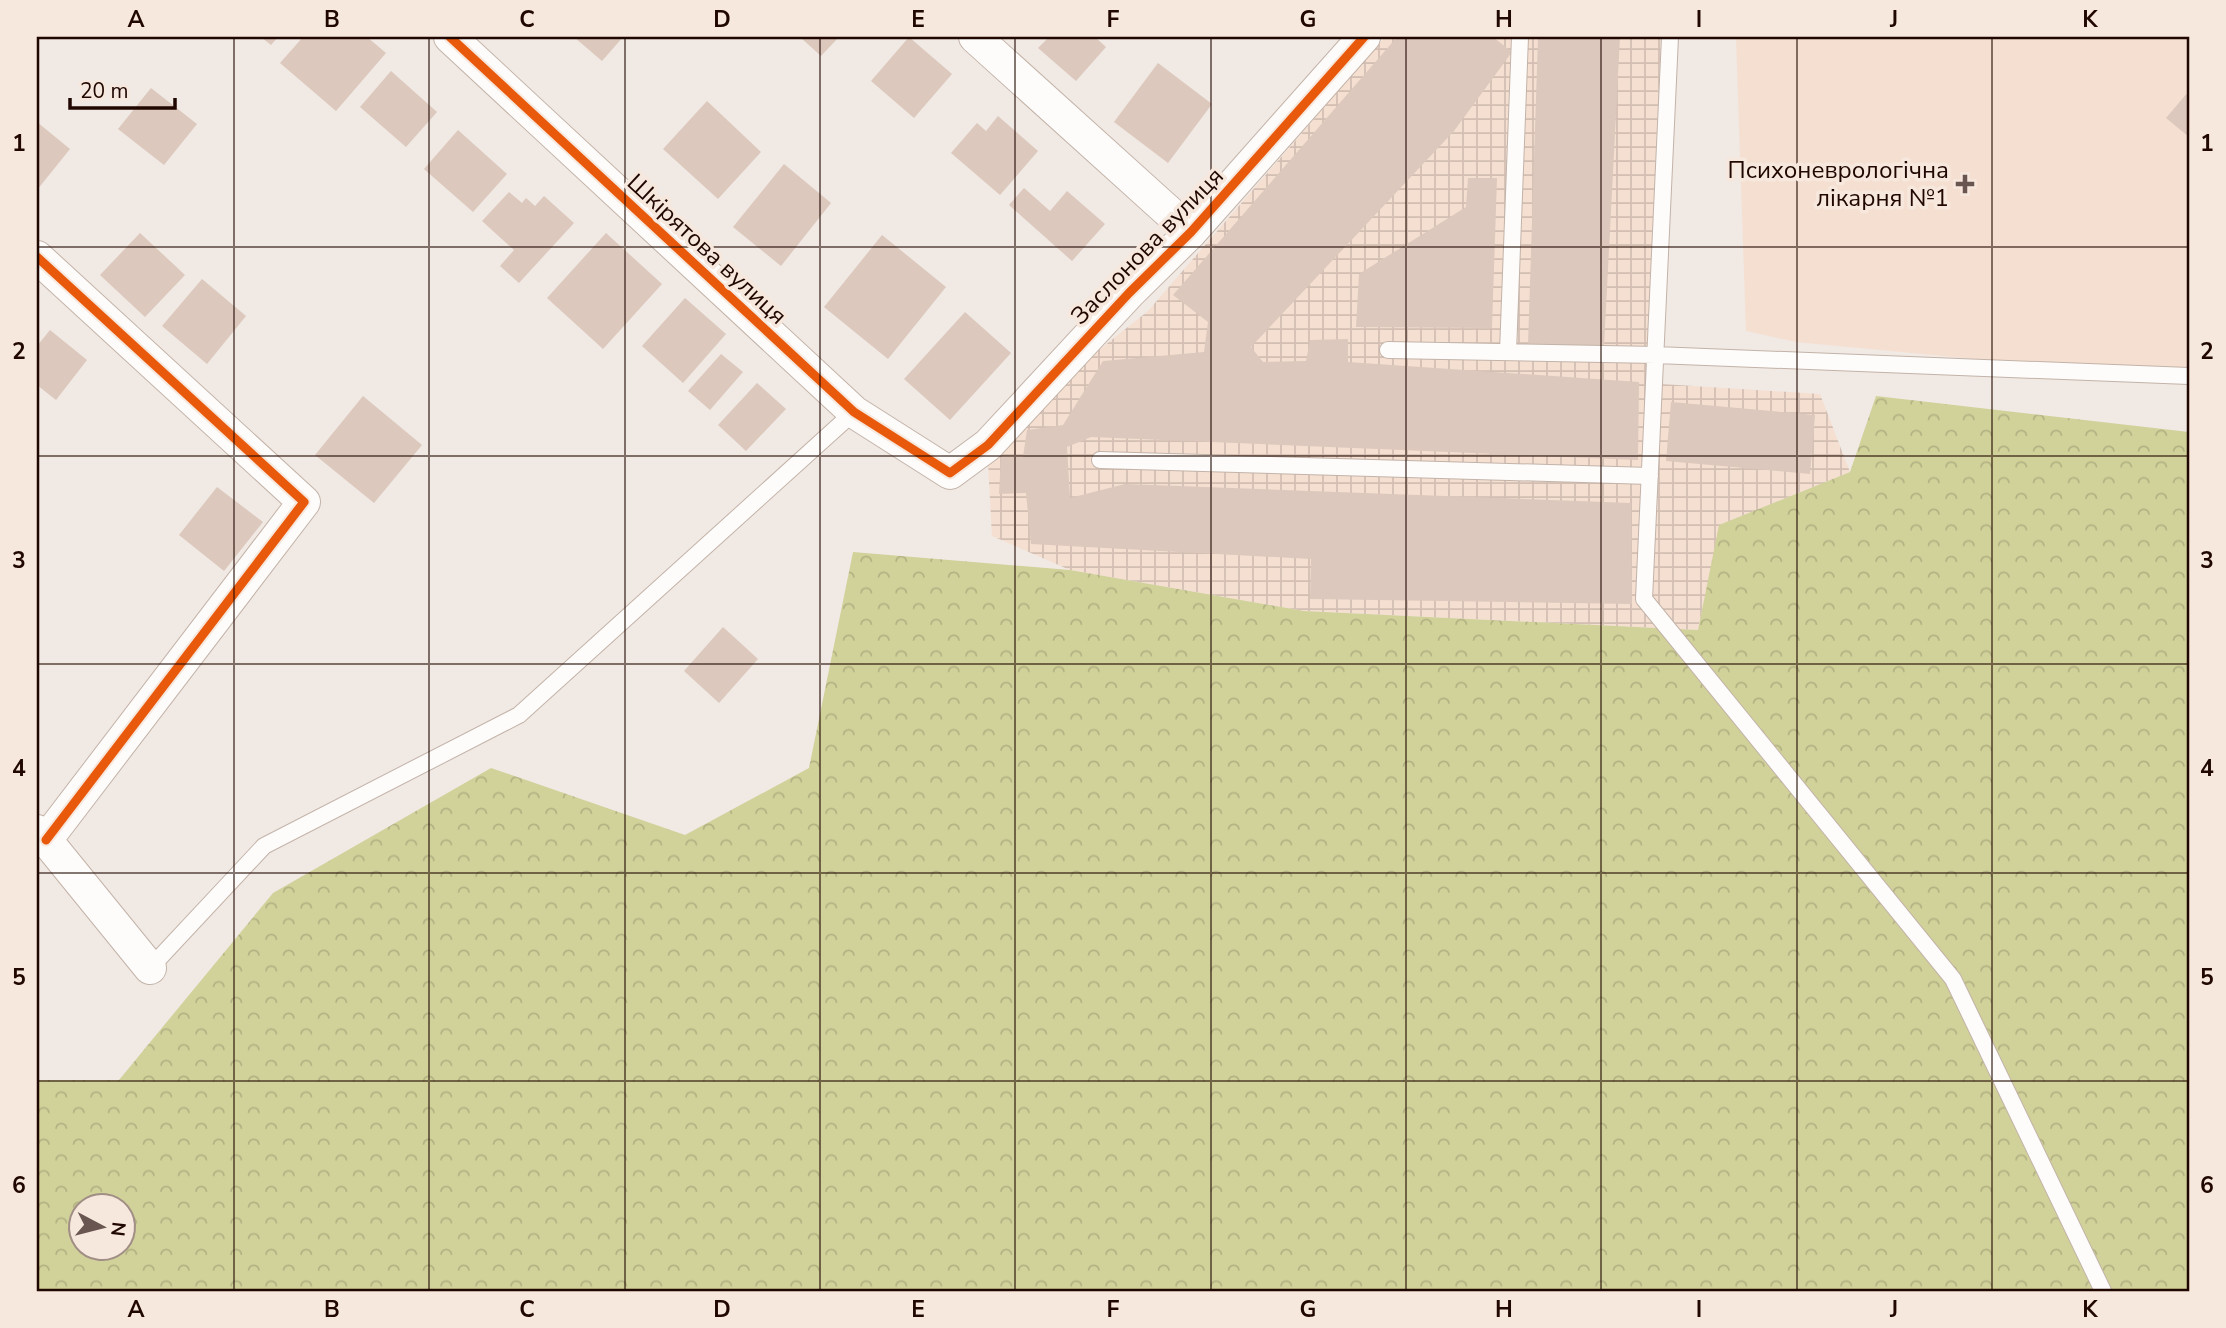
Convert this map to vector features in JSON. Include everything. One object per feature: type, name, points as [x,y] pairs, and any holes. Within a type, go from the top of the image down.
[{"type":"street","name":"Шкірятова вулиця","points":[[450,37],[855,412],[950,473]]},
{"type":"street","points":[[975,37],[1191,232]]},
{"type":"street","name":"Заслонова вулиця","points":[[950,473],[988,445],[1129,293],[1191,232],[1364,37]]},
{"type":"street","points":[[37,257],[304,502],[40,840],[150,968]]},
{"type":"lane","points":[[1508,352],[1520,37]]},
{"type":"lane","points":[[1670,37],[1644,599],[1954,979],[2103,1291]]},
{"type":"lane","points":[[1388,350],[1656,355],[2189,376]]},
{"type":"lane","points":[[150,968],[264,846],[519,715],[855,412]]},
{"type":"lane","points":[[1100,460],[1650,476]]},
{"type":"shaded area","points":[[1385,37],[1661,37],[1646,383],[1820,394],[1850,472],[1720,525],[1698,630],[1304,611],[1070,570],[992,536],[988,463],[1040,397],[1148,311]]},
{"type":"shaded area","name":"Психоневрологічна лікарня №1","points":[[1736,37],[2189,37],[2189,379],[1796,342],[1746,331]]},
{"type":"green space","points":[[1876,396],[2189,432],[2189,1291],[37,1291],[37,1080],[119,1080],[273,893],[491,768],[685,835],[809,768],[853,552],[1070,570],[1304,611],[1698,630],[1719,525],[1850,472]]},
{"type":"building","points":[[261,37],[278,37],[271,45]]},
{"type":"building","points":[[303,37],[367,37],[386,53],[336,111],[280,63]]},
{"type":"building","points":[[574,37],[623,37],[602,61]]},
{"type":"building","points":[[800,37],[839,37],[821,56]]},
{"type":"building","points":[[909,37],[952,74],[914,118],[871,81]]},
{"type":"building","points":[[1049,37],[1095,37],[1106,47],[1076,81],[1038,48]]},
{"type":"building","points":[[1397,37],[1493,37],[1512,52],[1454,131],[1251,347],[1263,362],[1306,361],[1310,340],[1348,339],[1348,362],[1639,382],[1638,460],[1091,437],[1067,447],[1070,498],[1125,484],[1631,503],[1632,604],[1310,599],[1311,559],[1031,544],[1026,493],[999,494],[1001,457],[1023,457],[1027,430],[1063,425],[1103,361],[1204,352],[1208,322],[1173,295]]},
{"type":"building","points":[[1538,37],[1620,37],[1604,346],[1528,345]]},
{"type":"building","points":[[1158,63],[1212,104],[1168,163],[1114,122]]},
{"type":"building","points":[[391,71],[437,112],[406,147],[360,107]]},
{"type":"building","points":[[151,88],[197,124],[164,165],[118,129]]},
{"type":"building","points":[[2189,91],[2189,137],[2166,118]]},
{"type":"building","points":[[707,101],[761,152],[718,199],[663,149]]},
{"type":"building","points":[[998,116],[1038,151],[1000,195],[951,153],[977,123],[986,131]]},
{"type":"building","points":[[37,122],[70,149],[37,190]]},
{"type":"building","points":[[458,130],[507,174],[473,212],[424,169]]},
{"type":"building","points":[[784,164],[831,203],[781,266],[733,227]]},
{"type":"building","points":[[1468,178],[1497,178],[1492,328],[1356,327],[1359,274],[1466,207]]},
{"type":"building","points":[[1024,188],[1050,211],[1067,191],[1105,224],[1072,261],[1009,205]]},
{"type":"building","points":[[509,192],[522,203],[526,198],[535,206],[544,196],[574,223],[519,283],[500,266],[514,250],[482,221]]},
{"type":"building","points":[[140,233],[185,275],[145,317],[100,275]]},
{"type":"building","points":[[606,233],[662,284],[603,349],[547,298]]},
{"type":"building","points":[[882,235],[946,287],[888,359],[824,307]]},
{"type":"building","points":[[202,279],[246,316],[207,364],[162,326]]},
{"type":"building","points":[[685,298],[726,334],[683,383],[642,346]]},
{"type":"building","points":[[965,312],[1011,353],[950,420],[904,379]]},
{"type":"building","points":[[50,330],[87,360],[56,400],[37,385],[37,346]]},
{"type":"building","points":[[721,354],[743,372],[710,410],[688,391]]},
{"type":"building","points":[[757,383],[786,409],[746,451],[718,425]]},
{"type":"building","points":[[363,396],[422,445],[374,503],[315,455]]},
{"type":"building","points":[[1671,402],[1815,415],[1810,474],[1666,461]]},
{"type":"building","points":[[217,487],[263,522],[224,571],[179,535]]},
{"type":"building","points":[[723,627],[758,659],[719,703],[684,671]]},
{"type":"cycle path","points":[[450,37],[854,412],[950,473],[988,445],[1129,293],[1191,232],[1364,37]]},
{"type":"cycle path","points":[[37,257],[304,502],[46,840]]},
{"type":"place","name":"Психоневрологічна лікарня №1","points":[[1965,184]]}]
